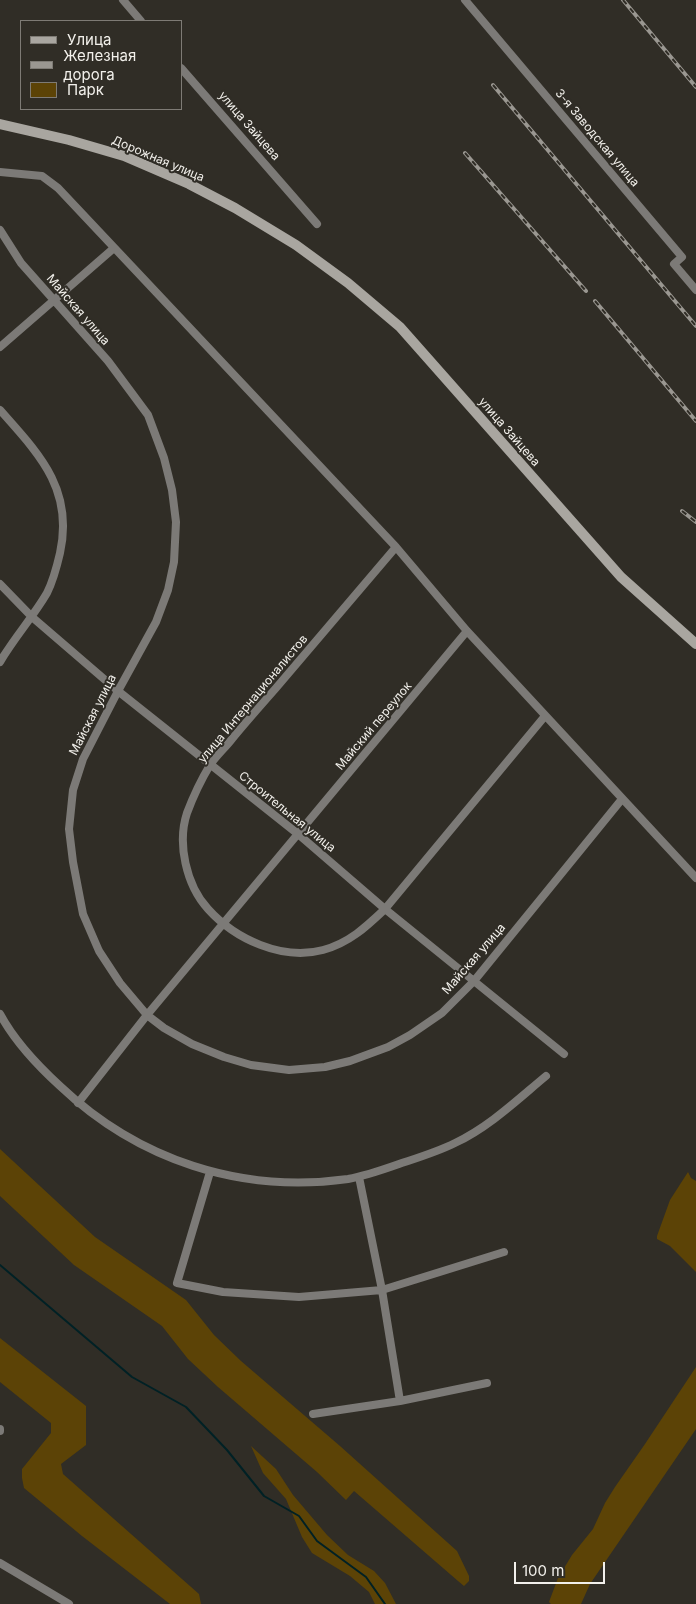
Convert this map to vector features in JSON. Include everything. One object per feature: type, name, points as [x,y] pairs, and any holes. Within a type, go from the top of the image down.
[{"type":"street","points":[[122,0],[140,20]]},
{"type":"street","name":"3-я Заводская улица","points":[[465,0],[682,256],[674,264],[696,290]]},
{"type":"street","name":"улица Зайцева","points":[[182,69],[317,224]]},
{"type":"street","name":"Дорожная улица","points":[[0,124],[69,140],[124,156],[189,184],[235,208],[296,245]]},
{"type":"street","points":[[0,172],[42,176],[58,188],[396,547],[467,631],[696,878]]},
{"type":"street","name":"Майская улица","points":[[0,230],[21,263],[108,361],[148,415],[164,458],[172,490],[176,522],[174,562],[168,590],[156,622],[83,759],[73,790],[69,829],[83,914],[99,951],[120,983],[147,1016],[192,1044],[224,1057],[251,1065],[289,1070],[325,1067],[388,1047],[410,1035],[442,1013],[474,981],[622,799]]},
{"type":"street","name":"улица Зайцева","points":[[296,245],[348,283],[400,327],[621,577],[696,644]]},
{"type":"street","points":[[0,347],[114,248]]},
{"type":"street","points":[[0,410],[46,464],[58,492],[63,514],[62,542],[57,565],[48,591],[32,617],[19,631],[0,662]]},
{"type":"street","name":"улица Интернационалистов","points":[[396,547],[210,764],[187,814],[184,831],[184,853],[194,888],[207,908],[225,924],[267,948],[296,953],[322,950],[344,942],[361,932],[385,909],[545,716]]},
{"type":"street","name":"Строительная улица","points":[[0,584],[32,617],[118,691],[298,834],[385,909],[564,1054]]},
{"type":"street","name":"Майский переулок","points":[[78,1103],[147,1016],[467,631]]},
{"type":"street","points":[[0,1014],[6,1026],[35,1062],[78,1103],[125,1136],[160,1154],[210,1172],[292,1183],[359,1176],[414,1160],[455,1143],[488,1124],[546,1076]]},
{"type":"street","points":[[210,1172],[177,1283],[224,1292],[299,1297],[382,1290],[504,1252]]},
{"type":"street","points":[[359,1176],[382,1290],[400,1401]]},
{"type":"street","points":[[313,1414],[400,1401],[487,1383]]},
{"type":"street","points":[[0,1563],[69,1604]]},
{"type":"green space","points":[[0,1149],[95,1237],[186,1300],[214,1335],[241,1361],[340,1446],[457,1551],[469,1576],[469,1581],[464,1586],[354,1491],[346,1500],[317,1472],[188,1359],[162,1326],[74,1265],[0,1196]]},
{"type":"green space","points":[[688,1172],[691,1178],[696,1181],[696,1272],[670,1246],[657,1239],[670,1200]]},
{"type":"green space","points":[[0,1338],[86,1406],[86,1445],[61,1464],[63,1474],[199,1594],[201,1604],[170,1604],[82,1536],[24,1488],[22,1469],[51,1433],[51,1423],[0,1382]]},
{"type":"green space","points":[[696,1367],[696,1429],[590,1584],[581,1604],[551,1604],[549,1602],[558,1578],[572,1555],[593,1529],[615,1487]]},
{"type":"green space","points":[[251,1446],[276,1469],[293,1495],[327,1535],[348,1555],[374,1571],[385,1583],[396,1604],[375,1604],[369,1592],[350,1576],[312,1553],[302,1537],[286,1499],[263,1473]]},
{"type":"waterway","points":[[0,1265],[132,1377],[186,1407],[227,1450],[264,1496],[299,1516],[317,1541],[366,1577],[385,1604]]},
{"type":"railway","points":[[623,0],[696,87]]},
{"type":"railway","points":[[493,85],[696,326]]},
{"type":"railway","points":[[465,153],[586,291]]},
{"type":"railway","points":[[595,301],[696,421]]},
{"type":"railway","points":[[682,511],[696,522]]}]
